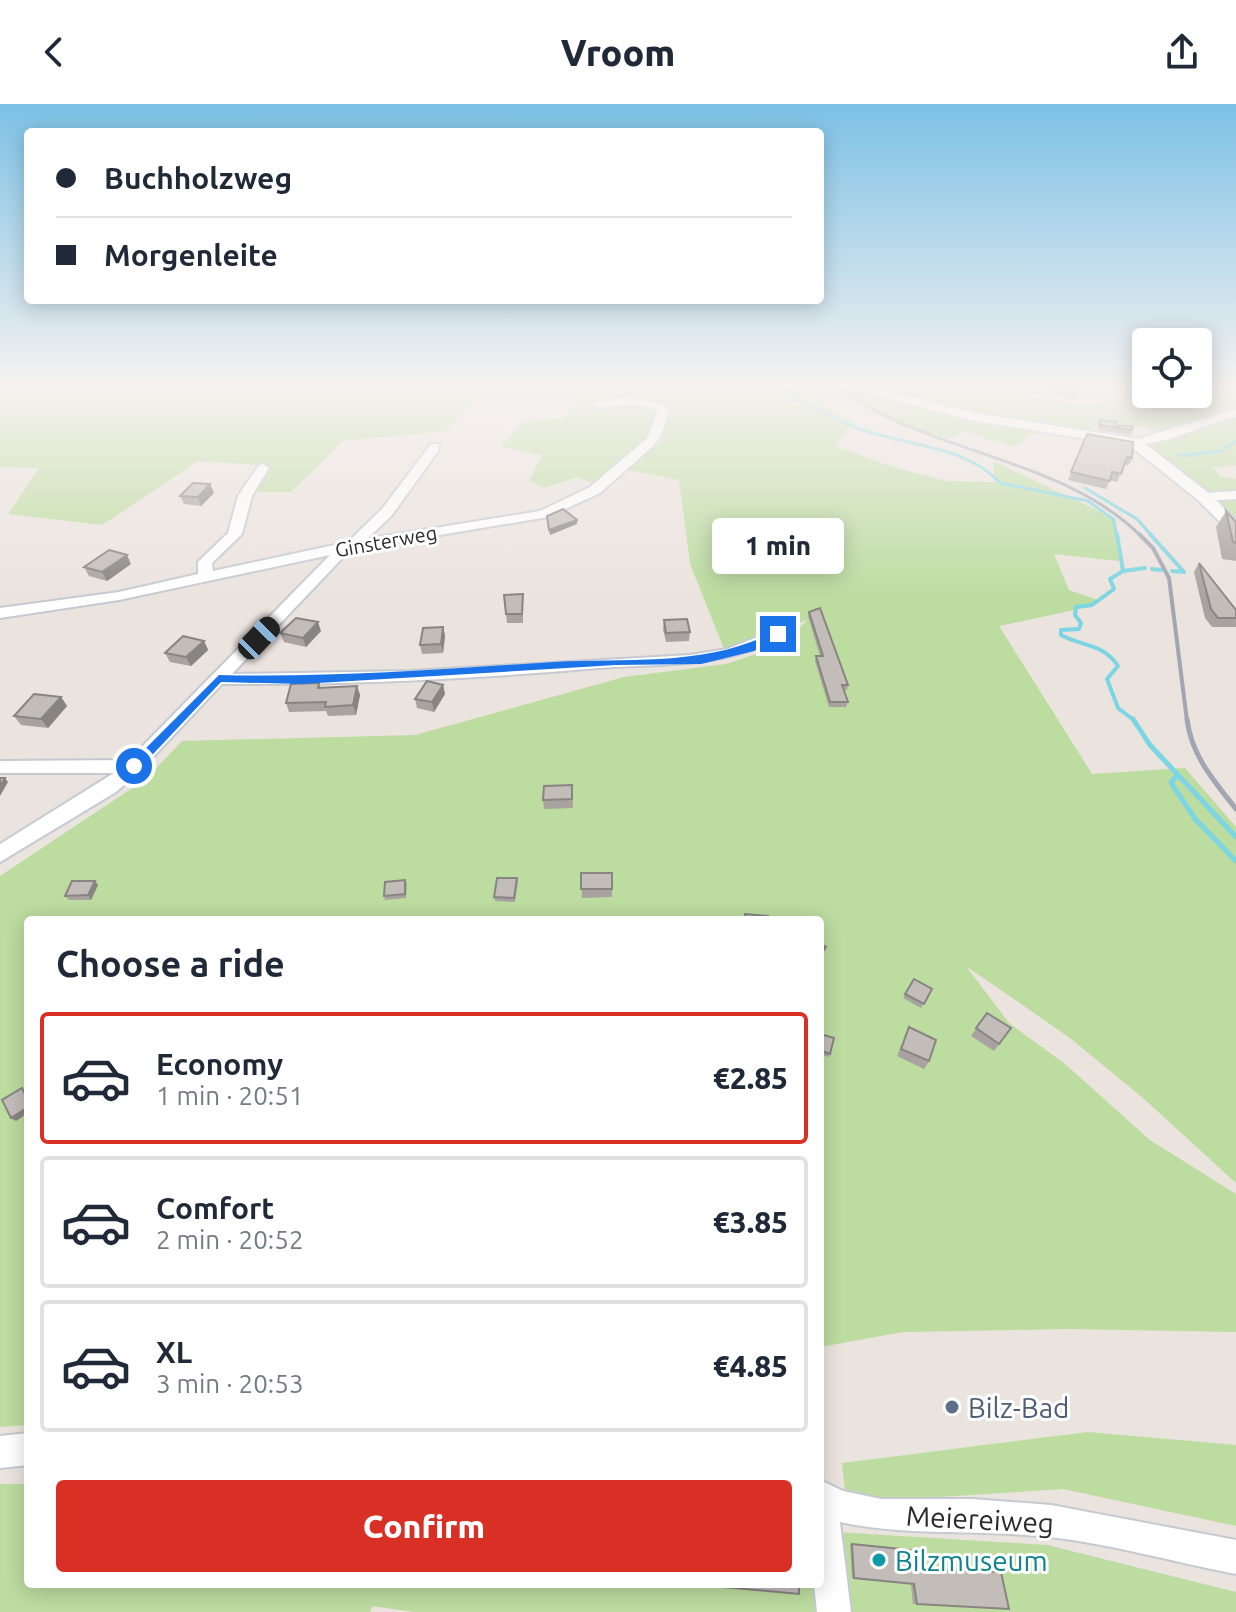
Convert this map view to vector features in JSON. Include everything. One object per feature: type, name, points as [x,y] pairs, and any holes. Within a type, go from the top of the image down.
[{"type":"street","points":[[0,854],[109,787],[134,766],[387,512],[427,458]]},
{"type":"street","name":"Ginsterweg","points":[[0,613],[206,579],[349,547],[543,514],[595,490],[631,458]]},
{"type":"street","points":[[1155,458],[1204,497],[1236,529]]},
{"type":"street","points":[[206,579],[205,562],[235,534],[245,496],[263,468]]},
{"type":"street","points":[[1204,497],[1236,495]]},
{"type":"street","points":[[219,679],[301,680],[616,662],[689,662],[719,658],[750,648],[778,634]]},
{"type":"street","points":[[0,767],[134,766]]},
{"type":"street","points":[[0,1452],[24,1449]]},
{"type":"street","name":"Meiereiweg","points":[[824,1498],[839,1506],[881,1515],[972,1515],[1051,1521],[1236,1557]]},
{"type":"street","points":[[824,1524],[834,1612]]},
{"type":"green space","points":[[0,458],[325,458],[291,492],[257,492],[269,466],[198,461],[102,525],[8,514],[39,468],[0,467]]},
{"type":"green space","points":[[540,458],[869,458],[946,481],[995,482],[993,461],[1116,519],[1119,561],[1054,554],[1069,590],[1101,601],[1079,609],[999,626],[1092,774],[1185,768],[1236,827],[1236,1183],[1143,1098],[1070,1038],[966,966],[1009,1023],[1065,1064],[1150,1140],[1236,1194],[1236,1332],[1068,1329],[903,1332],[824,1346],[824,916],[24,916],[24,1425],[0,1427],[0,876],[146,779],[182,741],[415,735],[624,677],[726,664],[781,646],[807,620],[724,649],[690,564],[679,480],[625,469],[604,489],[578,477],[544,488],[529,481]]},
{"type":"green space","points":[[1165,458],[1236,458],[1236,465],[1212,468],[1222,477],[1236,479],[1236,525]]},
{"type":"green space","points":[[1088,1432],[1236,1445],[1236,1526],[1063,1489],[864,1502],[845,1492],[842,1463]]},
{"type":"green space","points":[[0,1484],[24,1484],[24,1588],[824,1588],[824,1531],[1047,1545],[1236,1592],[1236,1612],[414,1612],[372,1606],[370,1612],[0,1612]]},
{"type":"building","points":[[1077,458],[1127,458],[1121,474],[1112,472],[1110,481],[1071,472]]},
{"type":"building","points":[[193,483],[210,484],[198,497],[180,496]]},
{"type":"building","points":[[563,509],[577,520],[549,530],[547,516]]},
{"type":"building","points":[[1226,511],[1236,522],[1236,543],[1233,542]]},
{"type":"building","points":[[109,550],[127,555],[102,572],[84,567]]},
{"type":"building","points":[[1199,563],[1236,610],[1236,618],[1218,618],[1211,609]]},
{"type":"building","points":[[523,594],[522,614],[506,614],[504,595]]},
{"type":"building","points":[[820,608],[848,685],[842,685],[848,702],[830,702],[816,656],[823,656],[809,612]]},
{"type":"building","points":[[296,618],[318,622],[303,638],[280,633]]},
{"type":"building","points":[[687,619],[690,632],[666,633],[664,620]]},
{"type":"building","points":[[443,627],[441,644],[420,645],[423,628]]},
{"type":"building","points":[[183,636],[204,641],[186,657],[165,653]]},
{"type":"building","points":[[427,681],[443,685],[432,702],[415,699]]},
{"type":"building","points":[[319,683],[318,688],[357,686],[353,705],[325,707],[326,702],[286,703],[291,684]]},
{"type":"building","points":[[34,694],[61,697],[41,719],[14,716]]},
{"type":"building","points":[[572,785],[572,799],[543,800],[544,786]]},
{"type":"building","points":[[581,873],[612,873],[612,889],[581,889]]},
{"type":"building","points":[[497,878],[517,878],[514,898],[494,897]]},
{"type":"building","points":[[405,880],[405,894],[384,896],[385,882]]},
{"type":"building","points":[[72,881],[95,881],[88,895],[65,896]]},
{"type":"building","points":[[914,979],[932,989],[924,1004],[905,994]]},
{"type":"building","points":[[987,1013],[1011,1028],[999,1044],[976,1028]]},
{"type":"building","points":[[909,1027],[936,1040],[929,1061],[901,1049]]},
{"type":"building","points":[[824,1035],[834,1038],[830,1054],[824,1052]]},
{"type":"building","points":[[22,1088],[24,1110],[11,1118],[2,1100]]},
{"type":"building","points":[[852,1544],[910,1550],[912,1570],[1001,1572],[1009,1609],[917,1604],[914,1584],[854,1578]]},
{"type":"building","points":[[734,1588],[799,1588],[799,1594]]},
{"type":"waterway","points":[[965,458],[986,470],[1000,483],[1088,501],[1113,519],[1117,536]]},
{"type":"waterway","points":[[1085,488],[1137,519],[1152,536]]},
{"type":"waterway","points":[[1117,534],[1123,571]]},
{"type":"waterway","points":[[1150,534],[1184,572],[1172,571]]},
{"type":"waterway","points":[[1123,571],[1145,568]]},
{"type":"waterway","points":[[1152,569],[1161,570]]},
{"type":"waterway","points":[[1123,571],[1110,579],[1114,589],[1092,605],[1076,607],[1075,615],[1081,623],[1079,629],[1061,630],[1061,635],[1099,649],[1118,666],[1107,679],[1118,708],[1134,720]]},
{"type":"waterway","points":[[1134,720],[1150,745],[1236,837]]},
{"type":"waterway","points":[[1178,775],[1171,782],[1173,786],[1196,820],[1236,861]]},
{"type":"railway","points":[[998,458],[1087,496],[1141,536]]},
{"type":"railway","points":[[1141,536],[1153,548],[1169,578],[1187,721]]},
{"type":"railway","points":[[1187,719],[1198,756],[1236,809]]},
{"type":"place","name":"Bilz-Bad","points":[[952,1407]]},
{"type":"place","name":"Bilzmuseum","points":[[879,1560]]},
{"type":"route","points":[[134,766],[219,679],[301,680],[616,662],[701,661],[750,648],[778,634]]}]
